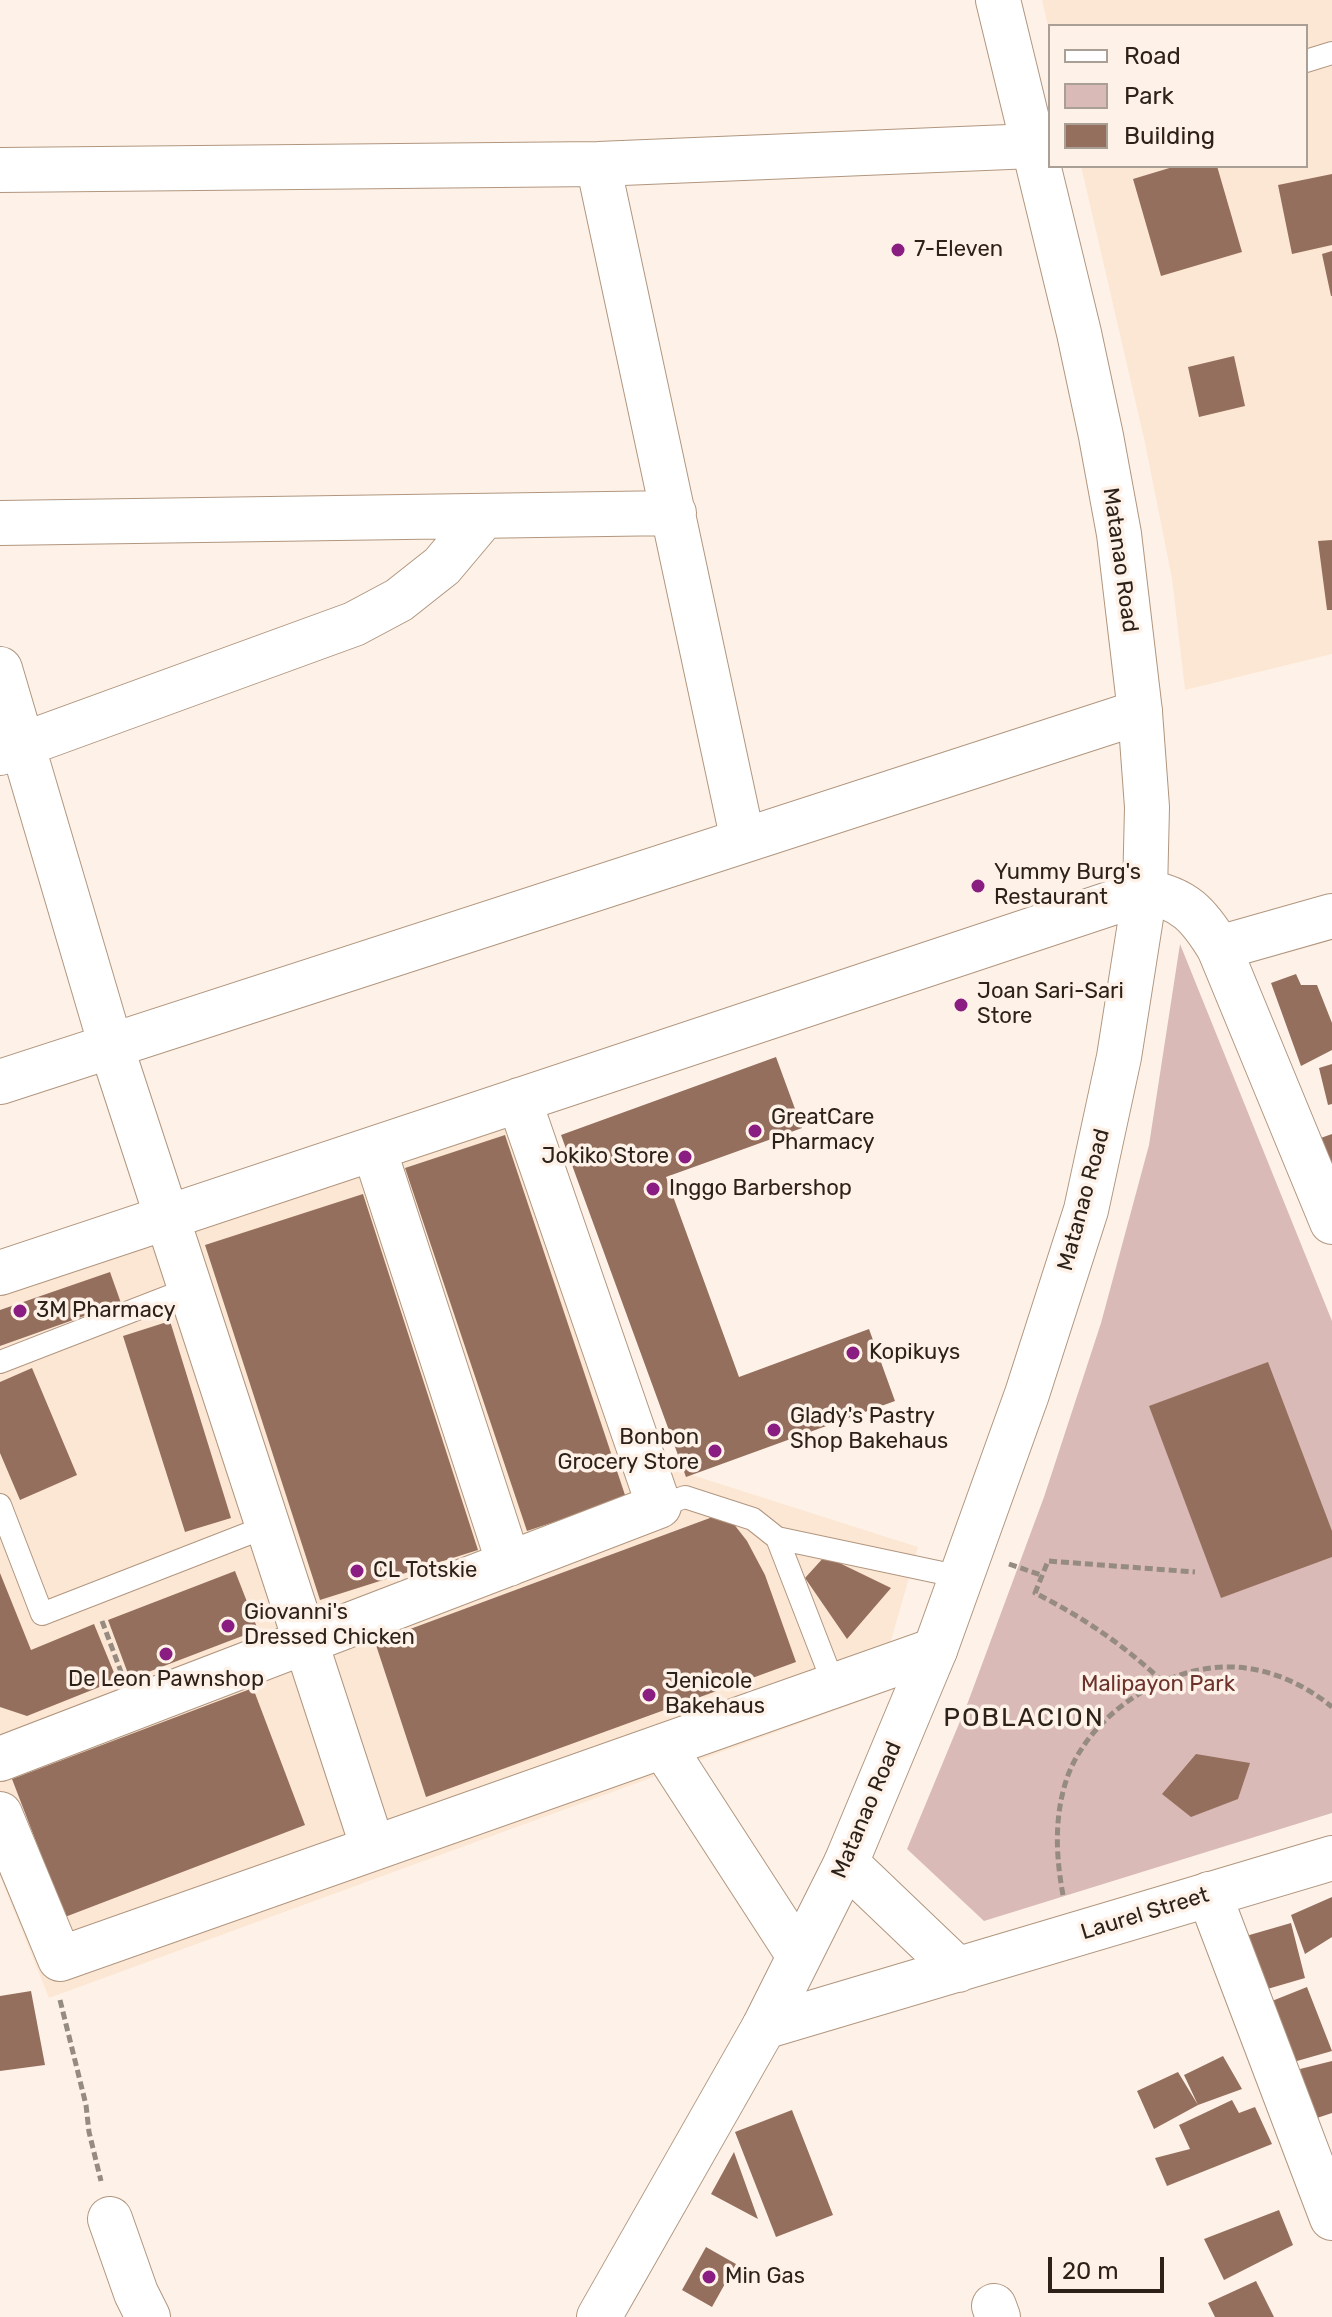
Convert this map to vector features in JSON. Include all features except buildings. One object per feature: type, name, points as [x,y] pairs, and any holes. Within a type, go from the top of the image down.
[{"type":"street","name":"Matanao Road","points":[[599,2317],[764,2027],[846,1863],[935,1650],[1027,1394],[1086,1210],[1119,1057],[1145,892],[1147,807],[1140,712],[1119,534],[1101,436],[1041,143],[998,0]]},
{"type":"street","points":[[0,170],[598,164],[1041,143]]},
{"type":"street","points":[[598,164],[743,841]]},
{"type":"street","points":[[0,523],[674,513]]},
{"type":"street","points":[[11,749],[354,624],[399,600],[442,566],[484,516]]},
{"type":"street","points":[[0,669],[11,749],[373,1848]]},
{"type":"street","points":[[0,1082],[1140,712]]},
{"type":"street","points":[[0,1273],[1145,892],[1165,895],[1183,904],[1206,926],[1219,948],[1332,1222]]},
{"type":"street","points":[[1219,948],[1332,916]]},
{"type":"street","points":[[0,1759],[659,1506],[519,1100]]},
{"type":"street","points":[[374,1149],[509,1564]]},
{"type":"street","points":[[0,1814],[60,1959],[935,1650]]},
{"type":"street","points":[[663,1746],[799,1956]]},
{"type":"street","name":"Laurel Street","points":[[764,2027],[1332,1858]]},
{"type":"street","points":[[846,1863],[958,1970]]},
{"type":"street","points":[[1209,1894],[1332,2218]]},
{"type":"street","points":[[110,2219],[136,2293],[148,2317]]},
{"type":"lane","points":[[1308,60],[1332,53]]},
{"type":"lane","points":[[0,1362],[191,1288]]},
{"type":"lane","points":[[659,1506],[685,1497],[753,1519],[777,1538],[961,1577]]},
{"type":"lane","points":[[0,1505],[42,1614],[268,1526]]},
{"type":"lane","points":[[777,1538],[834,1685]]},
{"type":"path","points":[[1163,1682],[1103,1632],[1035,1593],[1048,1561],[1195,1572]]},
{"type":"path","points":[[92,1594],[135,1707]]},
{"type":"path","points":[[1070,1936],[1057,1852],[1057,1825],[1066,1780],[1083,1746],[1132,1697],[1163,1682],[1197,1671],[1232,1667],[1265,1672],[1298,1684],[1332,1707]]},
{"type":"path","points":[[60,1959],[59,2003],[86,2105],[89,2132],[110,2219]]},
{"type":"shaded area","points":[[1042,0],[1332,0],[1332,654],[1185,690],[1172,579],[1145,443],[1081,168],[1308,168],[1308,24],[1048,26]]},
{"type":"shaded area","points":[[533,1073],[667,1467],[918,1547],[875,1696],[49,1998],[0,1876],[0,1255]]},
{"type":"green space","name":"Malipayon Park","points":[[1180,944],[1332,1321],[1332,1813],[984,1921],[907,1849],[968,1702],[1044,1497],[1101,1323],[1149,1145]]},
{"type":"place","name":"7-Eleven","points":[[898,250]]},
{"type":"place","name":"Yummy Burg's Restaurant","points":[[978,886]]},
{"type":"place","name":"Joan Sari-Sari Store","points":[[961,1005]]},
{"type":"place","name":"GreatCare Pharmacy","points":[[755,1131]]},
{"type":"place","name":"Jokiko Store","points":[[685,1157]]},
{"type":"place","name":"Inggo Barbershop","points":[[653,1189]]},
{"type":"place","name":"3M Pharmacy","points":[[20,1311]]},
{"type":"place","name":"Kopikuys","points":[[853,1353]]},
{"type":"place","name":"Glady's Pastry Shop Bakehaus","points":[[774,1430]]},
{"type":"place","name":"Bonbon Grocery Store","points":[[715,1451]]},
{"type":"place","name":"CL Totskie","points":[[357,1571]]},
{"type":"place","name":"Giovanni's Dressed Chicken","points":[[228,1626]]},
{"type":"place","name":"De Leon Pawnshop","points":[[166,1654]]},
{"type":"place","name":"Jenicole Bakehaus","points":[[649,1695]]},
{"type":"place","name":"Min Gas","points":[[709,2277]]},
{"type":"district","name":"POBLACION","points":[[1024,1718]]}]
